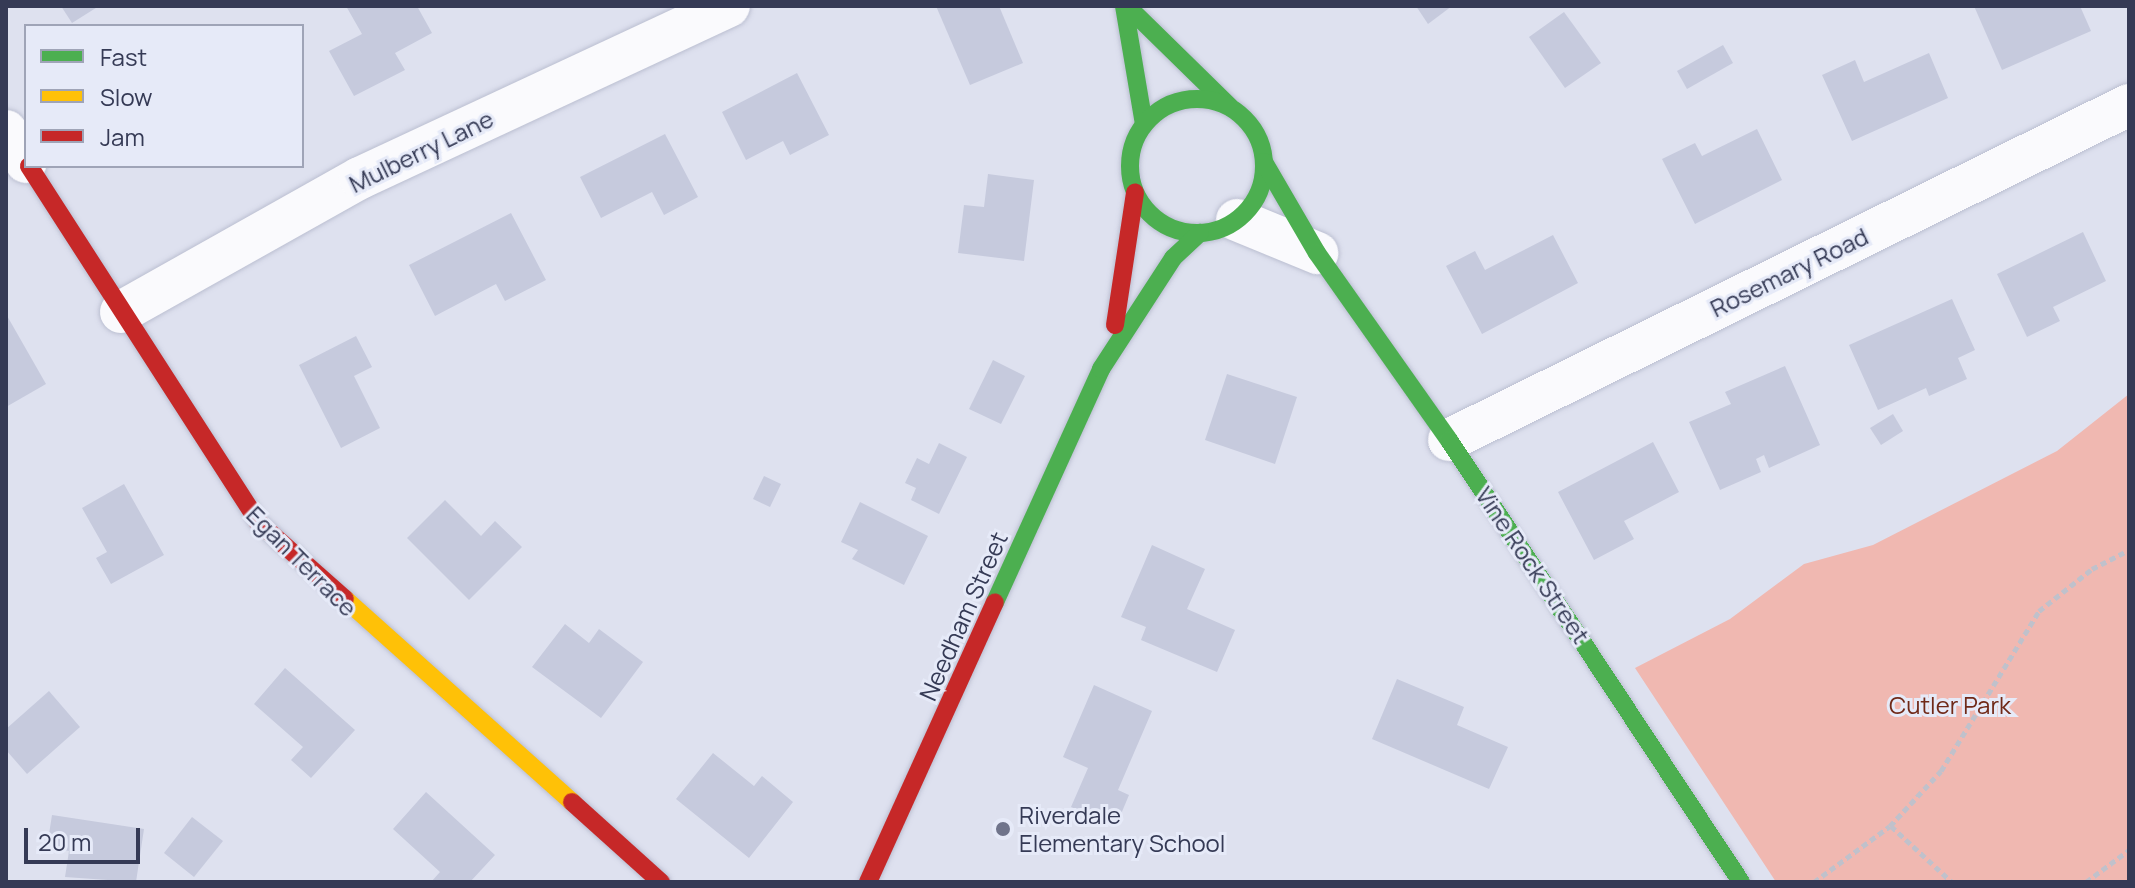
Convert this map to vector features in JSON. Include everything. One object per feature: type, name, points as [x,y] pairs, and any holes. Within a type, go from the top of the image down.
[{"type":"street","name":"Mulberry Lane","points":[[121,312],[360,178],[729,6]]},
{"type":"street","points":[[1125,6],[1230,107],[1259,140],[1264,162],[1252,204],[1218,227]]},
{"type":"street","points":[[1125,6],[1144,124]]},
{"type":"street","points":[[1230,107],[1193,98],[1158,110],[1144,124],[1130,157],[1135,192],[1161,223],[1218,227],[1317,253]]},
{"type":"street","name":"Rosemary Road","points":[[1449,440],[2129,105]]},
{"type":"street","name":"Egan Terrace","points":[[6,131],[24,159]]},
{"type":"street","name":"Vine Rock Street","points":[[1264,162],[1317,253],[1449,440],[1741,882]]},
{"type":"street","name":"Egan Terrace","points":[[30,168],[258,522],[661,882]]},
{"type":"street","name":"Needham Street","points":[[868,882],[1101,369],[1124,296],[1135,192]]},
{"type":"street","name":"Needham Street","points":[[1101,369],[1158,278],[1218,227]]},
{"type":"path","points":[[1814,882],[1890,826],[1941,771],[2039,611],[2092,569],[2129,550]]},
{"type":"path","points":[[1890,826],[1952,882]]},
{"type":"path","points":[[2086,882],[2129,850]]},
{"type":"green space","name":"Cutler Park","points":[[2129,394],[2129,882],[1776,882],[1635,668],[1730,619],[1804,564],[1873,545],[2057,451]]},
{"type":"building","points":[[61,6],[99,6],[72,23]]},
{"type":"building","points":[[346,6],[417,6],[432,33],[395,53],[405,70],[354,96],[329,51],[362,34]]},
{"type":"building","points":[[936,6],[999,6],[1023,63],[970,85]]},
{"type":"building","points":[[1416,6],[1452,6],[1428,24]]},
{"type":"building","points":[[1974,6],[2080,6],[2091,31],[2002,70]]},
{"type":"building","points":[[1564,12],[1601,63],[1565,88],[1529,37]]},
{"type":"building","points":[[1723,45],[1733,63],[1687,89],[1677,71]]},
{"type":"building","points":[[1929,53],[1948,98],[1852,141],[1822,75],[1855,60],[1864,82]]},
{"type":"building","points":[[797,73],[829,135],[790,155],[783,141],[746,160],[722,112]]},
{"type":"building","points":[[1757,129],[1782,180],[1695,224],[1662,159],[1695,143],[1702,156]]},
{"type":"building","points":[[665,134],[698,197],[664,215],[652,192],[601,218],[580,177]]},
{"type":"building","points":[[988,174],[1034,180],[1024,261],[958,253],[964,205],[984,207]]},
{"type":"building","points":[[511,213],[546,280],[505,301],[496,284],[435,316],[409,265]]},
{"type":"building","points":[[2083,232],[2106,281],[2053,307],[2060,321],[2027,337],[1997,274]]},
{"type":"building","points":[[1553,235],[1578,283],[1482,334],[1446,266],[1475,251],[1485,270]]},
{"type":"building","points":[[1952,299],[1975,350],[1958,358],[1967,379],[1929,396],[1926,388],[1878,410],[1849,345]]},
{"type":"building","points":[[6,314],[46,384],[6,407]]},
{"type":"building","points":[[356,336],[372,367],[354,376],[380,428],[341,448],[299,365]]},
{"type":"building","points":[[993,360],[1025,376],[1001,424],[969,409]]},
{"type":"building","points":[[1785,366],[1820,445],[1769,468],[1764,455],[1756,459],[1761,472],[1720,490],[1689,422],[1731,404],[1725,392]]},
{"type":"building","points":[[1227,374],[1297,397],[1275,464],[1205,440]]},
{"type":"building","points":[[1893,414],[1903,431],[1881,445],[1870,428]]},
{"type":"building","points":[[1653,442],[1679,492],[1624,521],[1634,539],[1594,560],[1558,492]]},
{"type":"building","points":[[939,443],[967,457],[939,514],[911,500],[916,488],[905,483],[917,458],[929,464]]},
{"type":"building","points":[[764,476],[781,484],[770,507],[753,499]]},
{"type":"building","points":[[124,484],[164,555],[111,584],[96,558],[107,552],[82,508]]},
{"type":"building","points":[[445,500],[481,536],[495,521],[522,547],[469,600],[407,538]]},
{"type":"building","points":[[860,502],[928,536],[904,585],[852,559],[858,550],[841,542]]},
{"type":"building","points":[[1152,545],[1205,569],[1187,609],[1235,630],[1217,672],[1141,640],[1146,627],[1121,617]]},
{"type":"building","points":[[565,624],[589,643],[599,629],[643,662],[601,718],[532,667]]},
{"type":"building","points":[[285,668],[355,730],[311,778],[291,760],[303,747],[254,704]]},
{"type":"building","points":[[1397,679],[1464,707],[1457,725],[1508,747],[1489,789],[1372,739]]},
{"type":"building","points":[[1094,685],[1152,711],[1118,790],[1129,795],[1116,826],[1071,807],[1088,768],[1063,757]]},
{"type":"building","points":[[49,691],[80,727],[27,774],[6,750],[6,729]]},
{"type":"building","points":[[713,753],[754,786],[762,776],[793,802],[749,858],[676,799]]},
{"type":"building","points":[[426,792],[495,855],[470,882],[431,882],[440,872],[393,829]]},
{"type":"building","points":[[52,815],[144,829],[136,882],[65,877],[69,851],[47,847]]},
{"type":"building","points":[[192,817],[223,841],[194,877],[164,853]]},
{"type":"traffic: fast","points":[[1124,6],[1144,124]]},
{"type":"traffic: fast","points":[[1127,6],[1230,107]]},
{"type":"traffic: fast","points":[[1197,99],[1223,104],[1244,119],[1259,140],[1264,166],[1259,192],[1244,213],[1223,228],[1197,233],[1171,228],[1150,213],[1135,192],[1130,166],[1135,140],[1150,119],[1171,104],[1197,99]]},
{"type":"traffic: fast","points":[[1264,162],[1317,253],[1449,440],[1741,882]]},
{"type":"traffic: fast","points":[[995,602],[1101,369],[1173,258],[1200,233]]},
{"type":"traffic: slow","points":[[345,599],[572,802]]},
{"type":"traffic: jam","points":[[30,168],[258,522],[345,599]]},
{"type":"traffic: jam","points":[[1115,325],[1135,192]]},
{"type":"traffic: jam","points":[[868,882],[995,602]]},
{"type":"traffic: jam","points":[[572,802],[661,882]]},
{"type":"place","name":"Riverdale Elementary School","points":[[1003,829]]}]
